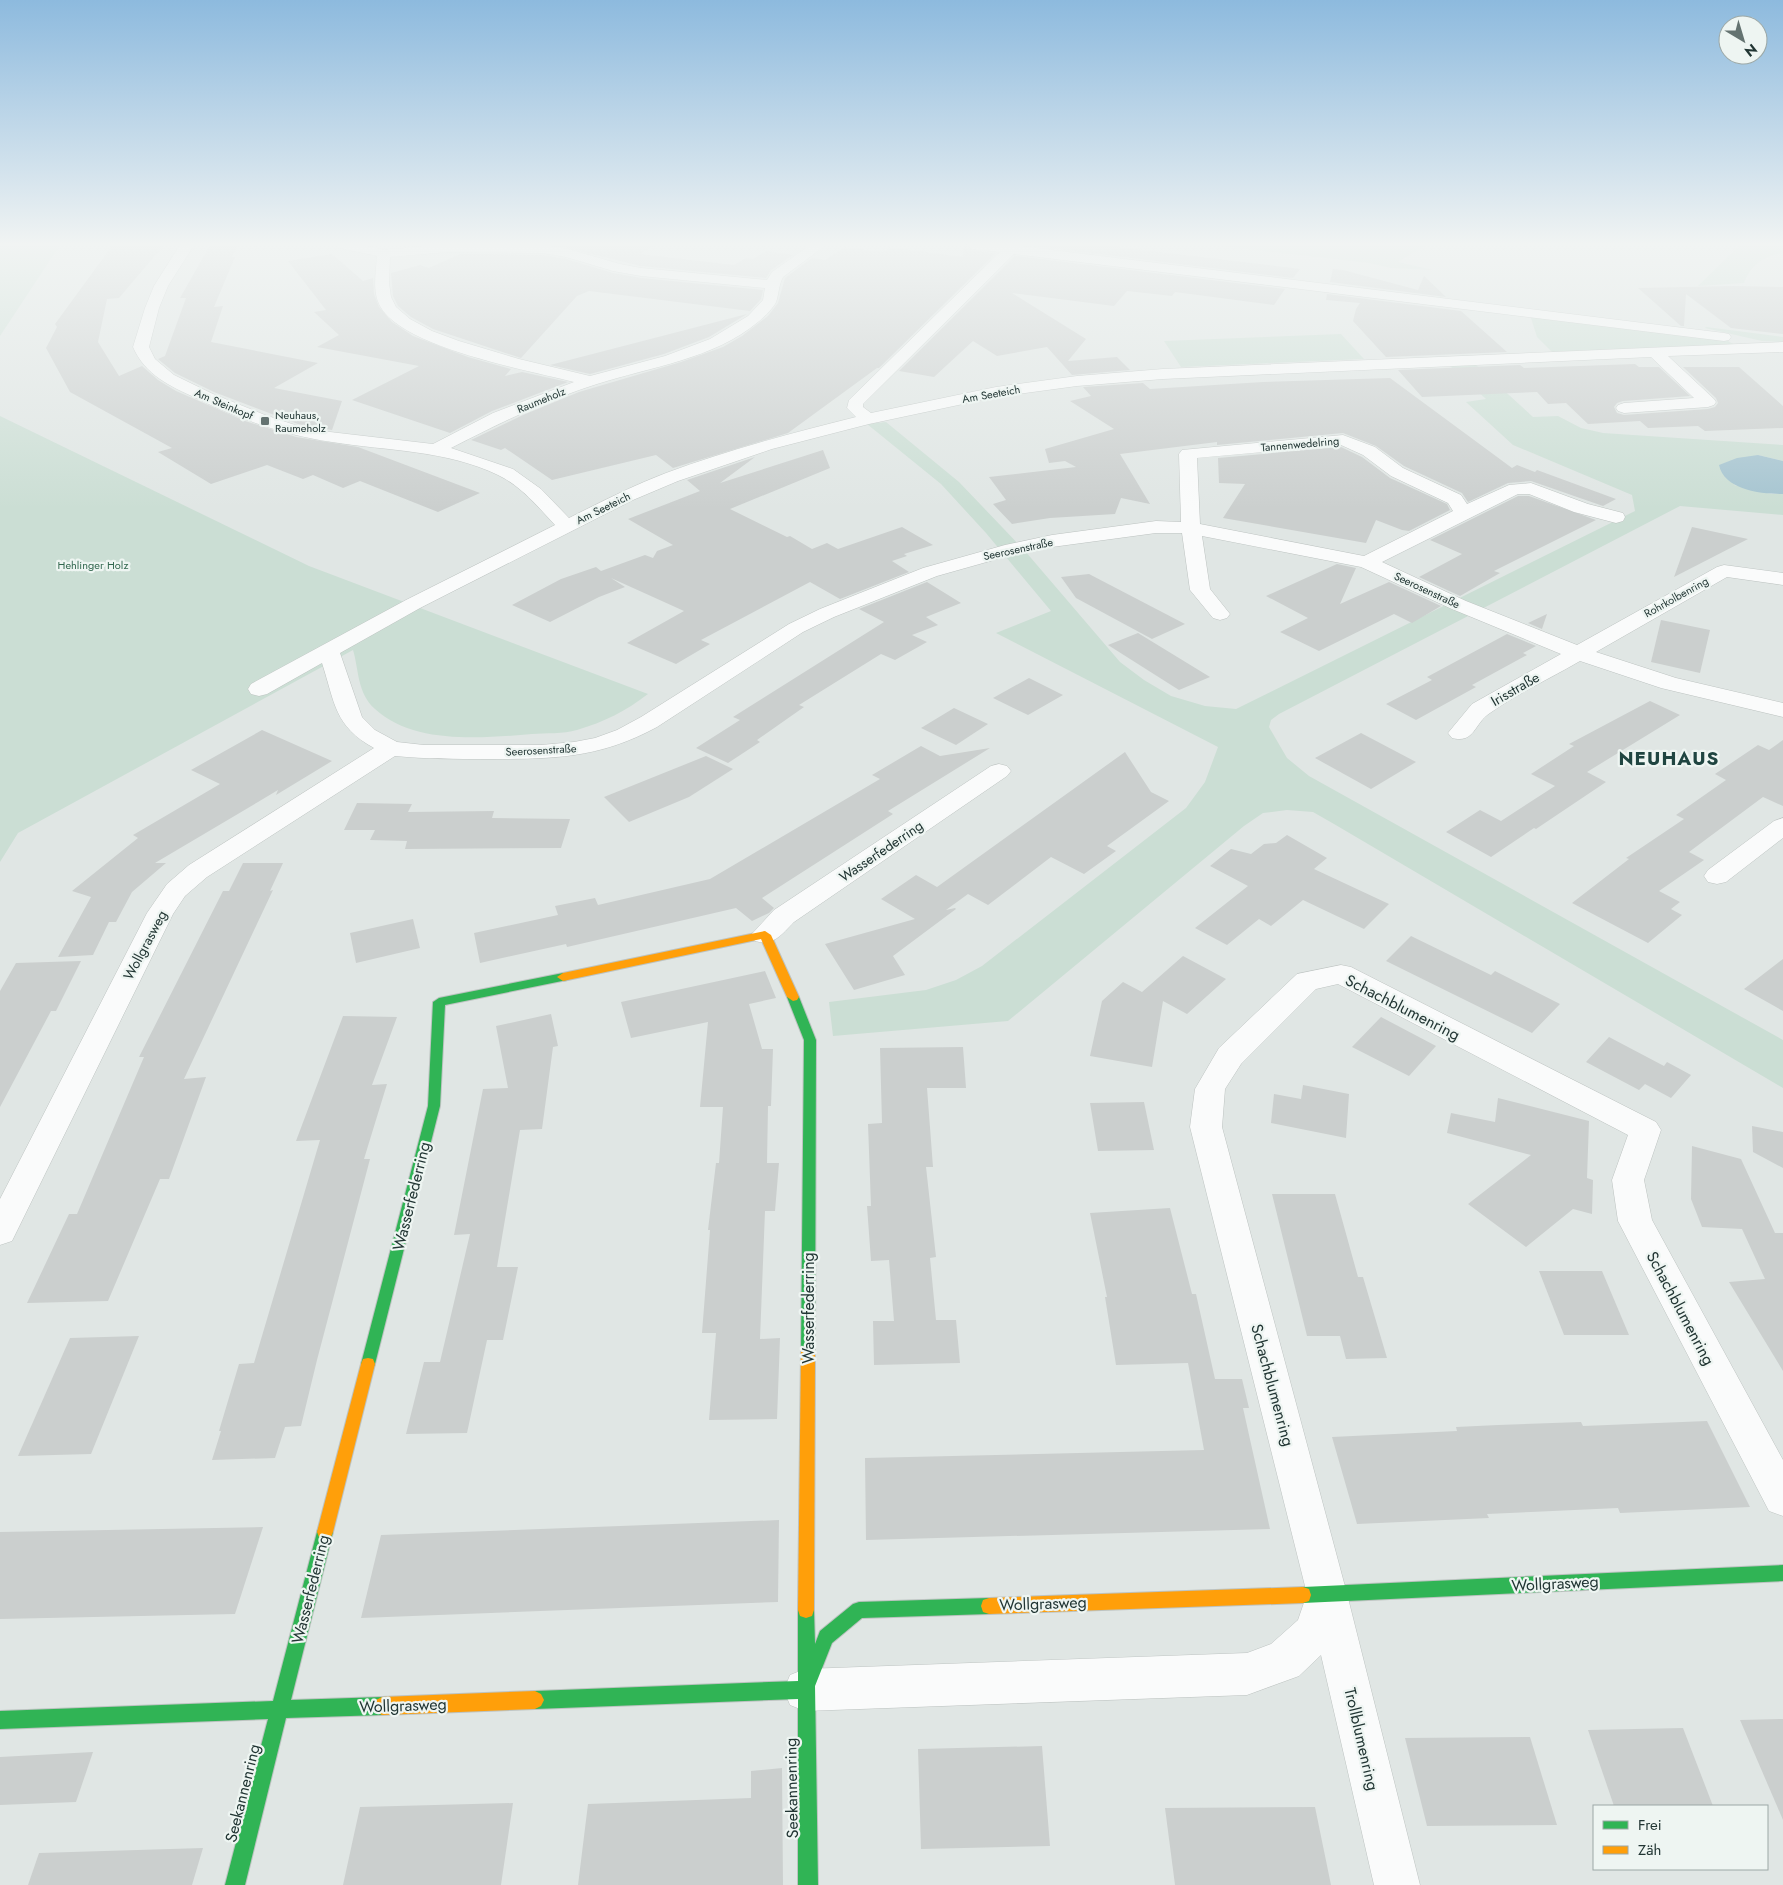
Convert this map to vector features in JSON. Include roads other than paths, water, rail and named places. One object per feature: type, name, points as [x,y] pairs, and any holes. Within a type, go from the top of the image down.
[{"type":"street","name":"Am Steinkopf","points":[[145,333],[141,347],[150,364],[159,373],[204,396],[264,421],[329,437],[435,450]]},
{"type":"street","points":[[427,333],[481,354],[590,380]]},
{"type":"street","name":"Raumeholz","points":[[435,450],[499,417],[590,380],[670,359],[715,342],[730,333]]},
{"type":"street","points":[[868,418],[855,408],[855,403],[926,333]]},
{"type":"street","points":[[1695,333],[1720,336],[1759,348]]},
{"type":"street","name":"Am Seeteich","points":[[259,689],[413,604],[627,496],[713,462],[868,418],[996,392],[1077,381],[1163,374],[1783,348]]},
{"type":"street","points":[[1624,408],[1708,402],[1656,353]]},
{"type":"street","name":"Tannenwedelring","points":[[1192,528],[1188,454],[1343,440],[1370,451],[1397,472],[1455,500],[1463,513]]},
{"type":"street","points":[[435,450],[499,468],[513,476],[528,486],[566,526]]},
{"type":"street","points":[[1367,562],[1515,489],[1531,488],[1581,508],[1616,517]]},
{"type":"street","name":"Seerosenstraße","points":[[329,651],[351,719],[367,735],[391,748],[424,752],[542,752],[574,749],[600,744],[625,735],[649,722],[796,628],[827,613],[930,572],[975,558],[1052,541],[1156,527],[1192,528],[1367,562],[1459,605],[1577,653],[1669,684],[1783,710]]},
{"type":"street","points":[[1192,528],[1200,590],[1220,614]]},
{"type":"street","name":"Rohrkolbenring","points":[[1577,653],[1724,571],[1783,579]]},
{"type":"street","name":"Irisstraße","points":[[1460,733],[1480,709],[1577,653]]},
{"type":"street","name":"Wollgrasweg","points":[[0,1232],[160,913],[176,890],[198,870],[391,748]]},
{"type":"street","name":"Wasserfederring","points":[[280,1710],[434,1106],[440,1002],[765,935],[784,916],[999,771]]},
{"type":"street","points":[[1717,876],[1783,826]]},
{"type":"street","name":"Wasserfederring","points":[[765,935],[803,1019],[810,1040],[805,1690]]},
{"type":"street","name":"Schachblumenring","points":[[1327,1594],[1206,1128],[1210,1089],[1230,1056],[1307,981],[1342,974],[1645,1130],[1628,1180],[1635,1221],[1783,1498]]},
{"type":"street","name":"Wollgrasweg","points":[[805,1690],[826,1637],[859,1610],[1327,1594],[1783,1573]]},
{"type":"street","name":"Wollgrasweg","points":[[0,1720],[1247,1674],[1284,1661],[1314,1634],[1327,1594]]},
{"type":"street","name":"Trollblumenring","points":[[1327,1594],[1397,1885]]},
{"type":"street","name":"Seekannenring","points":[[805,1690],[808,1885]]},
{"type":"street","name":"Seekannenring","points":[[235,1885],[280,1710]]},
{"type":"water","points":[[1758,455],[1783,461],[1783,494],[1764,493],[1736,485],[1722,473],[1719,465],[1737,458]]},
{"type":"place","name":"Neuhaus, Raumeholz","points":[[265,421]]},
{"type":"district","name":"NEUHAUS","points":[[1669,758]]},
{"type":"park label","name":"Hehlinger Holz","points":[[93,565]]}]
